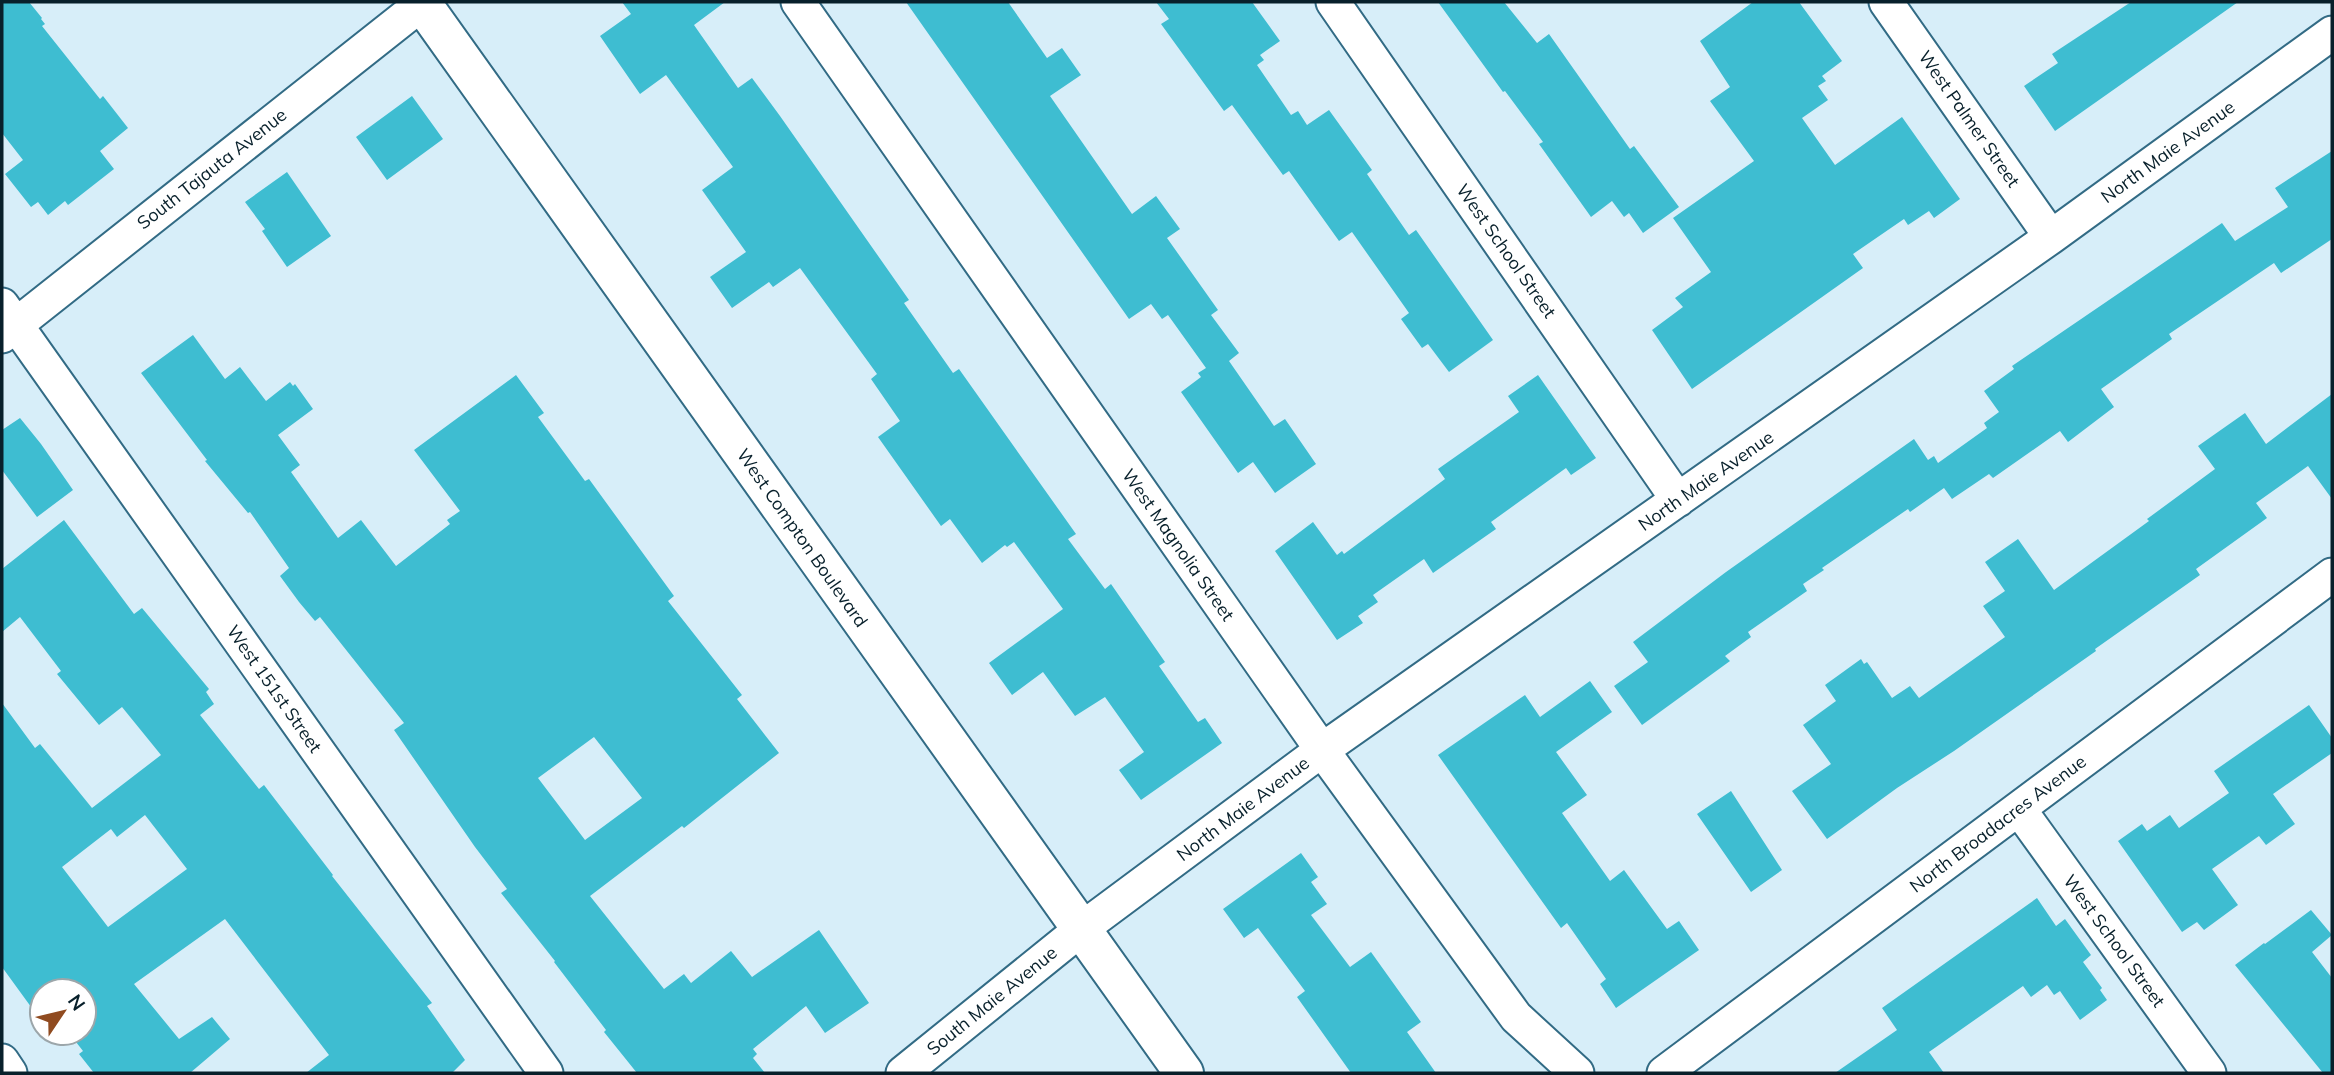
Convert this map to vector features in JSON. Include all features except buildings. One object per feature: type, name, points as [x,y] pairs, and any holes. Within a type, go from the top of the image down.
[{"type":"main road","name":"West Compton Boulevard","points":[[423,2],[1184,1073]]},
{"type":"street","name":"South Tajauta Avenue","points":[[6,322],[423,2]]},
{"type":"street","name":"West Magnolia Street","points":[[798,2],[1322,750],[1516,1017],[1577,1073]]},
{"type":"street","name":"West School Street","points":[[1333,2],[1678,500]]},
{"type":"street","name":"West Palmer Street","points":[[1886,2],[2051,237]]},
{"type":"street","name":"North Maie Avenue","points":[[1080,929],[1322,750],[2051,237],[2332,33]]},
{"type":"street","name":"West 151st Street","points":[[6,322],[546,1073]]},
{"type":"street","name":"North Broadacres Avenue","points":[[1664,1073],[2332,575]]},
{"type":"street","name":"West School Street","points":[[2019,809],[2209,1073]]},
{"type":"street","name":"South Maie Avenue","points":[[903,1073],[1080,929]]},
{"type":"street","points":[[2,1061],[10,1073]]}]
